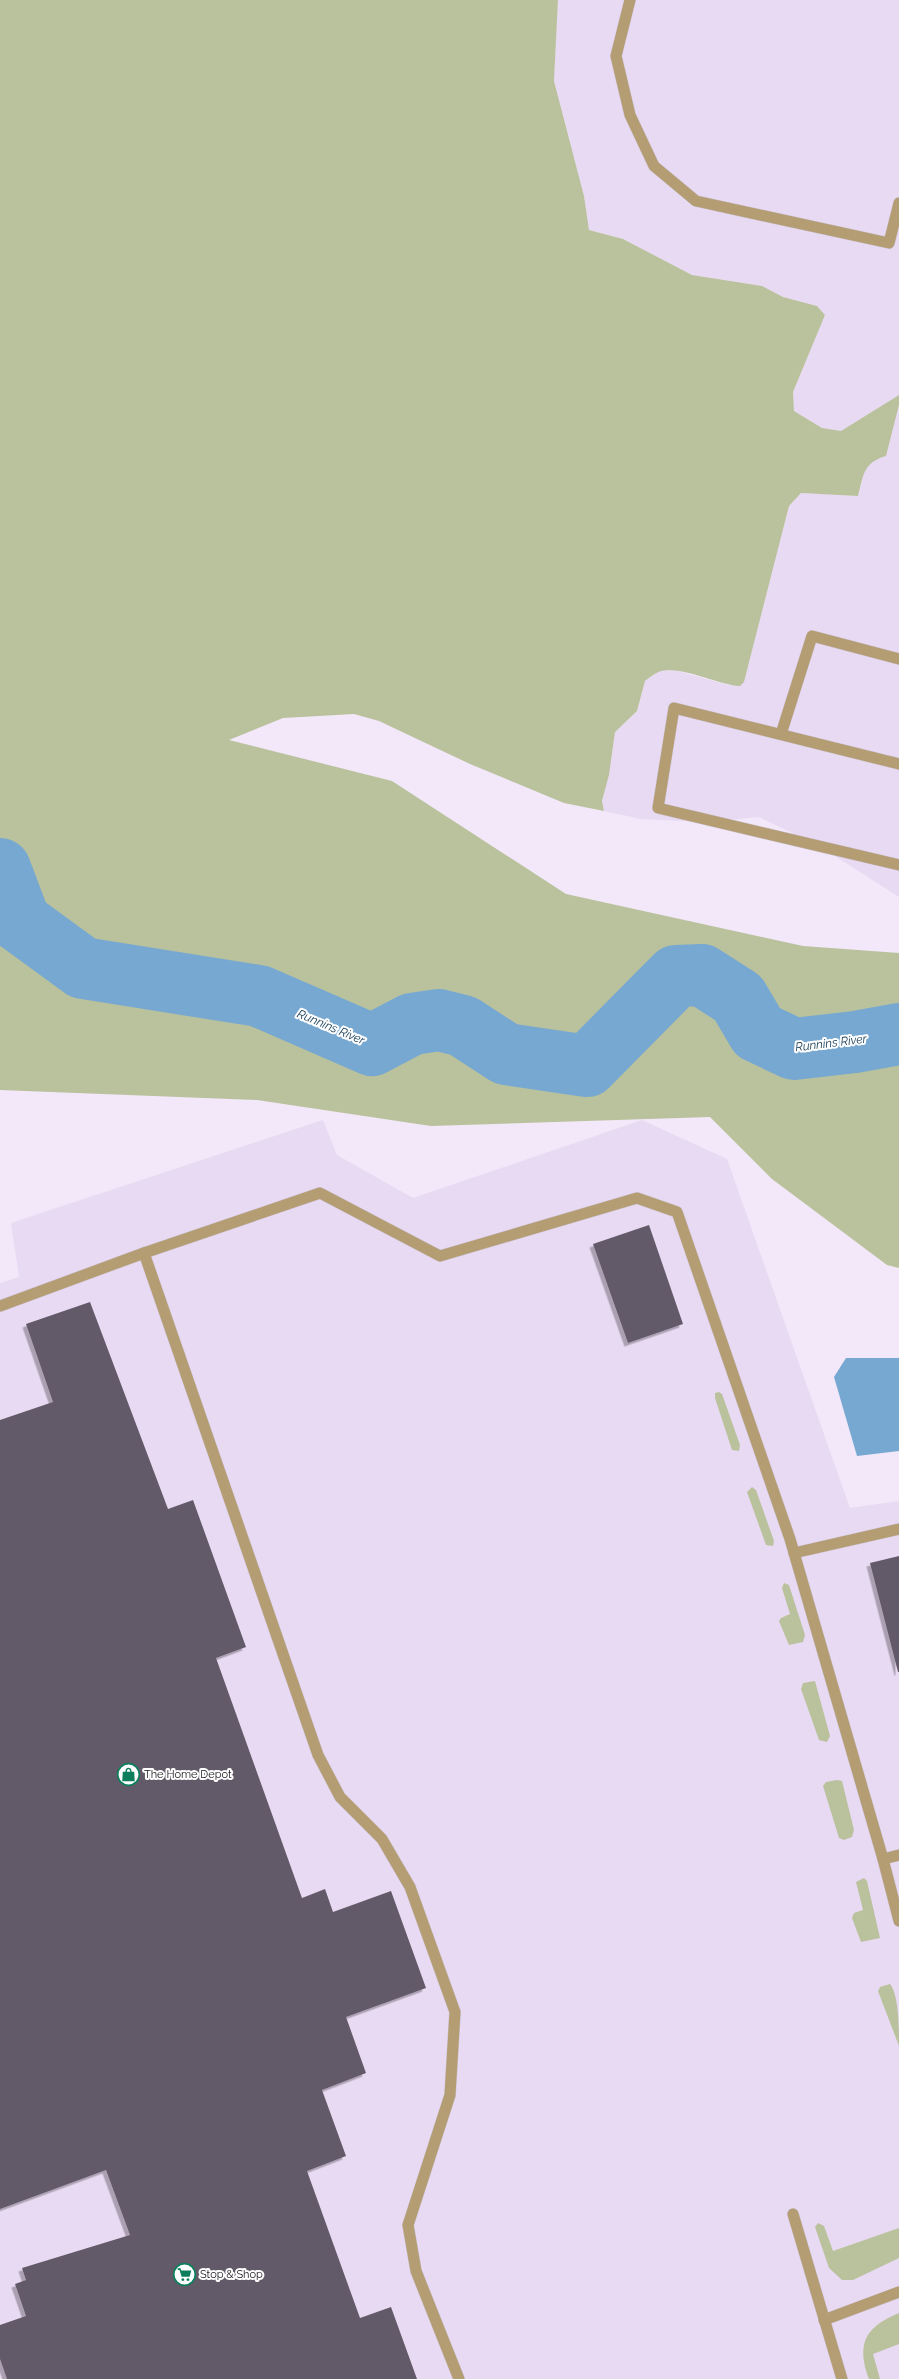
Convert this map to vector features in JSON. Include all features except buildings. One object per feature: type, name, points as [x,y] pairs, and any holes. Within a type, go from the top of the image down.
[{"type":"lane","points":[[630,0],[616,56],[630,115],[654,166],[696,201],[889,244],[899,203]]},
{"type":"lane","points":[[781,734],[812,636],[899,659]]},
{"type":"lane","points":[[899,764],[674,708],[658,808],[899,864]]},
{"type":"lane","points":[[0,1306],[144,1253],[320,1193],[440,1256],[638,1198],[677,1212],[794,1553],[883,1859],[899,1921]]},
{"type":"lane","points":[[144,1253],[318,1755],[340,1797],[382,1839],[410,1887],[456,2012],[450,2095],[408,2225],[416,2271],[459,2379]]},
{"type":"lane","points":[[794,1553],[899,1529]]},
{"type":"lane","points":[[883,1859],[899,1855]]},
{"type":"lane","points":[[793,2214],[842,2379]]},
{"type":"lane","points":[[824,2320],[899,2292]]},
{"type":"shaded area","points":[[558,0],[899,0],[899,395],[841,431],[822,428],[794,411],[793,392],[825,315],[817,306],[783,297],[762,286],[692,275],[623,239],[589,230],[584,196],[554,81]]},
{"type":"shaded area","points":[[899,405],[899,897],[821,847],[759,817],[705,822],[641,819],[604,811],[602,801],[609,775],[615,732],[637,711],[645,681],[660,671],[678,671],[728,685],[744,682],[789,506],[801,493],[858,496],[865,470],[872,460],[886,456]]},
{"type":"shaded area","points":[[323,1120],[337,1155],[413,1198],[642,1120],[727,1159],[850,1508],[899,1501],[899,2379],[0,2379],[0,1283],[19,1277],[11,1223]]},
{"type":"green space","points":[[0,0],[558,0],[554,81],[584,196],[589,230],[623,239],[692,275],[762,286],[783,297],[817,306],[825,315],[793,392],[794,411],[822,428],[841,431],[899,395],[899,405],[886,456],[873,462],[866,470],[858,496],[801,493],[789,506],[744,682],[740,686],[731,685],[689,673],[670,670],[661,671],[645,681],[637,711],[615,732],[609,775],[602,801],[604,811],[564,803],[470,764],[379,721],[354,714],[283,718],[229,740],[392,781],[566,894],[803,946],[899,953],[899,1268],[887,1265],[772,1179],[710,1117],[431,1126],[257,1100],[0,1090]]},
{"type":"green space","points":[[719,1392],[722,1394],[740,1445],[739,1451],[732,1450],[715,1398],[715,1393]]},
{"type":"green space","points":[[752,1487],[756,1490],[774,1541],[773,1546],[766,1545],[747,1492]]},
{"type":"green space","points":[[784,1583],[789,1585],[805,1635],[803,1642],[789,1645],[779,1621],[781,1618],[790,1614],[782,1588]]},
{"type":"green space","points":[[815,1681],[830,1736],[827,1742],[819,1740],[801,1689],[803,1683]]},
{"type":"green space","points":[[837,1780],[842,1781],[854,1830],[852,1837],[844,1840],[839,1838],[823,1786],[826,1782]]},
{"type":"green space","points":[[864,1878],[867,1881],[880,1938],[861,1942],[852,1918],[854,1913],[863,1910],[856,1882]]},
{"type":"green space","points":[[890,1984],[897,2004],[899,2046],[878,1991],[880,1987]]},
{"type":"green space","points":[[818,2223],[824,2226],[833,2251],[899,2228],[899,2258],[853,2280],[842,2280],[829,2268],[815,2227]]},
{"type":"green space","points":[[899,2313],[899,2344],[873,2354],[880,2379],[869,2379],[863,2356],[866,2338],[878,2324]]},
{"type":"water","points":[[846,1358],[899,1358],[899,1451],[857,1456],[834,1377]]},
{"type":"waterway","name":"Runnins River","points":[[0,869],[20,922],[83,968],[259,996],[372,1045],[412,1024],[439,1020],[463,1026],[506,1054],[587,1066],[676,976],[702,975],[738,998],[758,1032],[794,1049],[855,1042],[899,1034]]},
{"type":"place","name":"The Home Depot","points":[[129,1774]]},
{"type":"place","name":"Stop & Shop","points":[[184,2274]]}]
